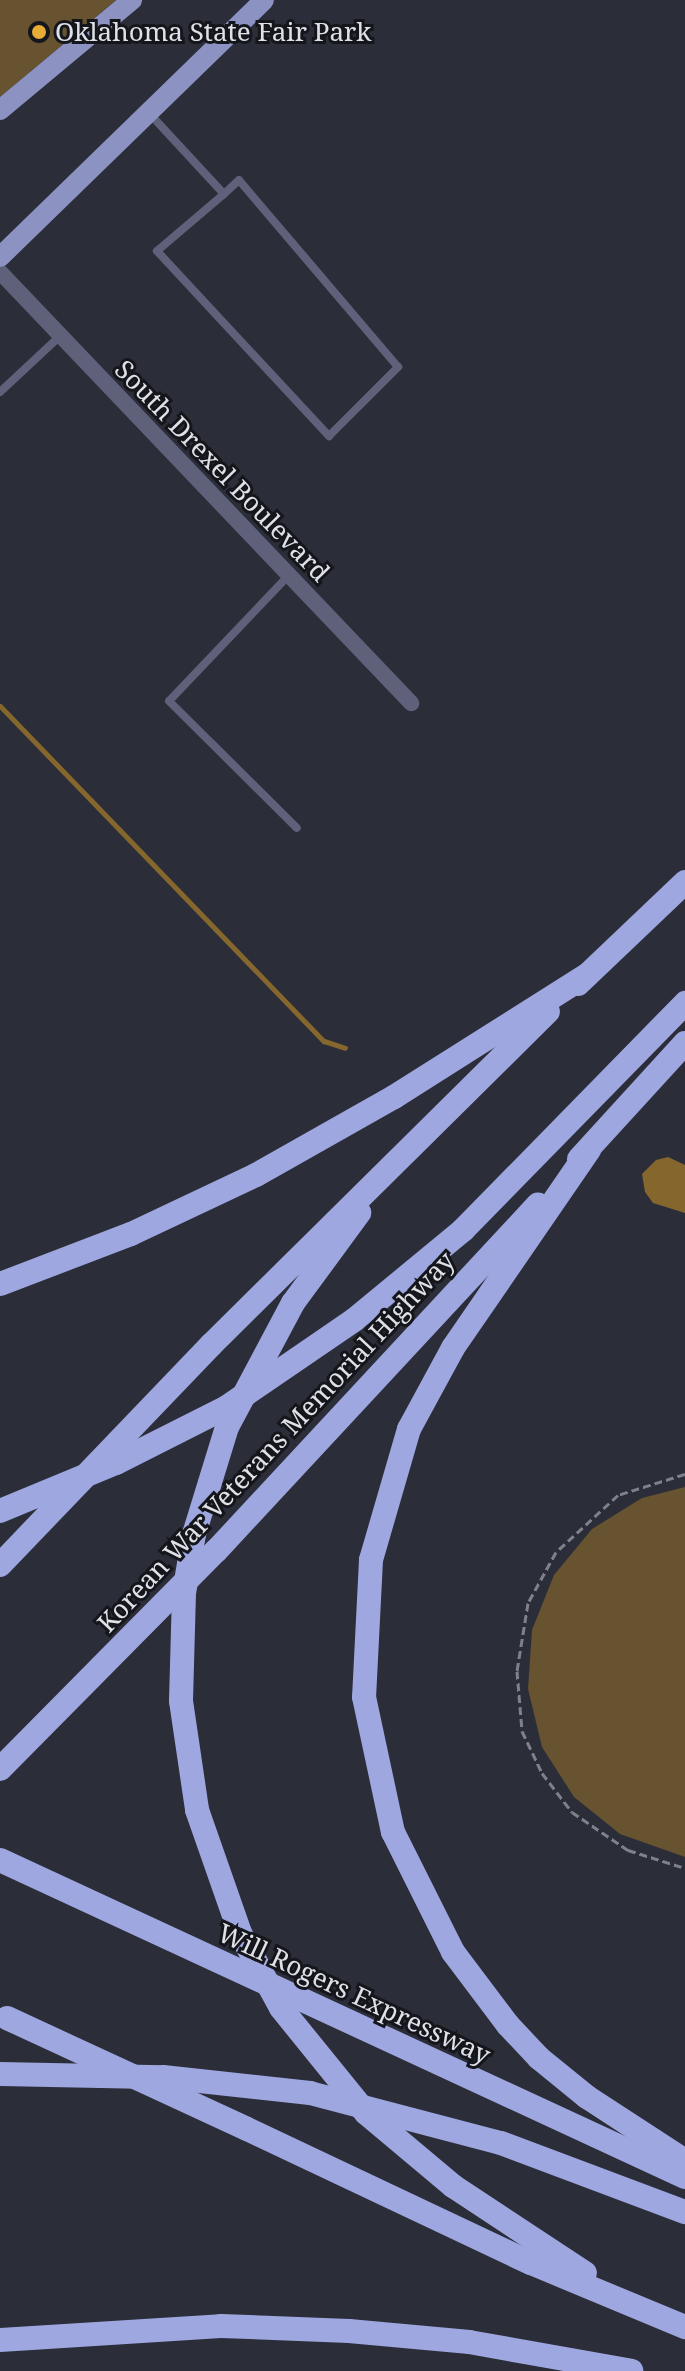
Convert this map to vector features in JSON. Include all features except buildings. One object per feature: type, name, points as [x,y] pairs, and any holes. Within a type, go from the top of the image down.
[{"type":"highway","points":[[0,1565],[211,1345],[405,1150],[685,882]]},
{"type":"highway","points":[[0,1284],[131,1234],[256,1175],[394,1097],[587,975]]},
{"type":"highway","points":[[0,1511],[116,1463],[227,1407],[335,1334],[463,1230],[685,1003]]},
{"type":"highway","points":[[685,1043],[589,1150],[447,1357],[409,1429],[371,1560],[362,1650],[364,1697],[393,1832],[453,1952],[539,2058],[587,2097],[685,2161]]},
{"type":"highway","points":[[405,1150],[293,1303],[227,1427],[194,1534],[184,1593],[181,1701],[197,1810],[240,1933],[281,2008],[366,2113],[453,2186],[623,2298]]},
{"type":"highway","name":"Korean War Veterans Memorial Highway","points":[[0,1769],[216,1551],[589,1150]]},
{"type":"highway","name":"Will Rogers Expressway","points":[[0,1860],[685,2177]]},
{"type":"highway","points":[[4,2016],[531,2263],[623,2298],[685,2327]]},
{"type":"highway","points":[[0,2074],[163,2077],[310,2093],[501,2143],[685,2212]]},
{"type":"highway","points":[[0,2340],[221,2326],[334,2330],[469,2342],[631,2371]]},
{"type":"main road","points":[[0,110],[132,0]]},
{"type":"main road","points":[[0,257],[264,0]]},
{"type":"street","name":"South Drexel Boulevard","points":[[0,272],[411,703]]},
{"type":"lane","points":[[149,113],[224,194]]},
{"type":"lane","points":[[239,180],[398,367],[329,436],[157,251],[224,194],[239,180]]},
{"type":"lane","points":[[0,392],[59,337]]},
{"type":"lane","points":[[290,574],[169,701],[297,828]]},
{"type":"path","points":[[685,1474],[618,1495],[556,1552],[534,1584],[521,1624],[517,1671],[522,1731],[542,1773],[572,1812],[628,1850],[685,1868]]},
{"type":"shaded area","name":"Oklahoma State Fair Park","points":[[0,0],[116,0],[0,97]]},
{"type":"shaded area","points":[[668,1157],[685,1165],[685,1213],[653,1203],[645,1192],[642,1174],[656,1160]]},
{"type":"shaded area","points":[[685,1487],[685,1857],[620,1834],[574,1797],[542,1747],[528,1689],[532,1630],[554,1575],[592,1529],[642,1498]]},
{"type":"waterway","points":[[0,706],[324,1041],[345,1048]]},
{"type":"place","name":"Oklahoma State Fair Park","points":[[39,32]]}]
